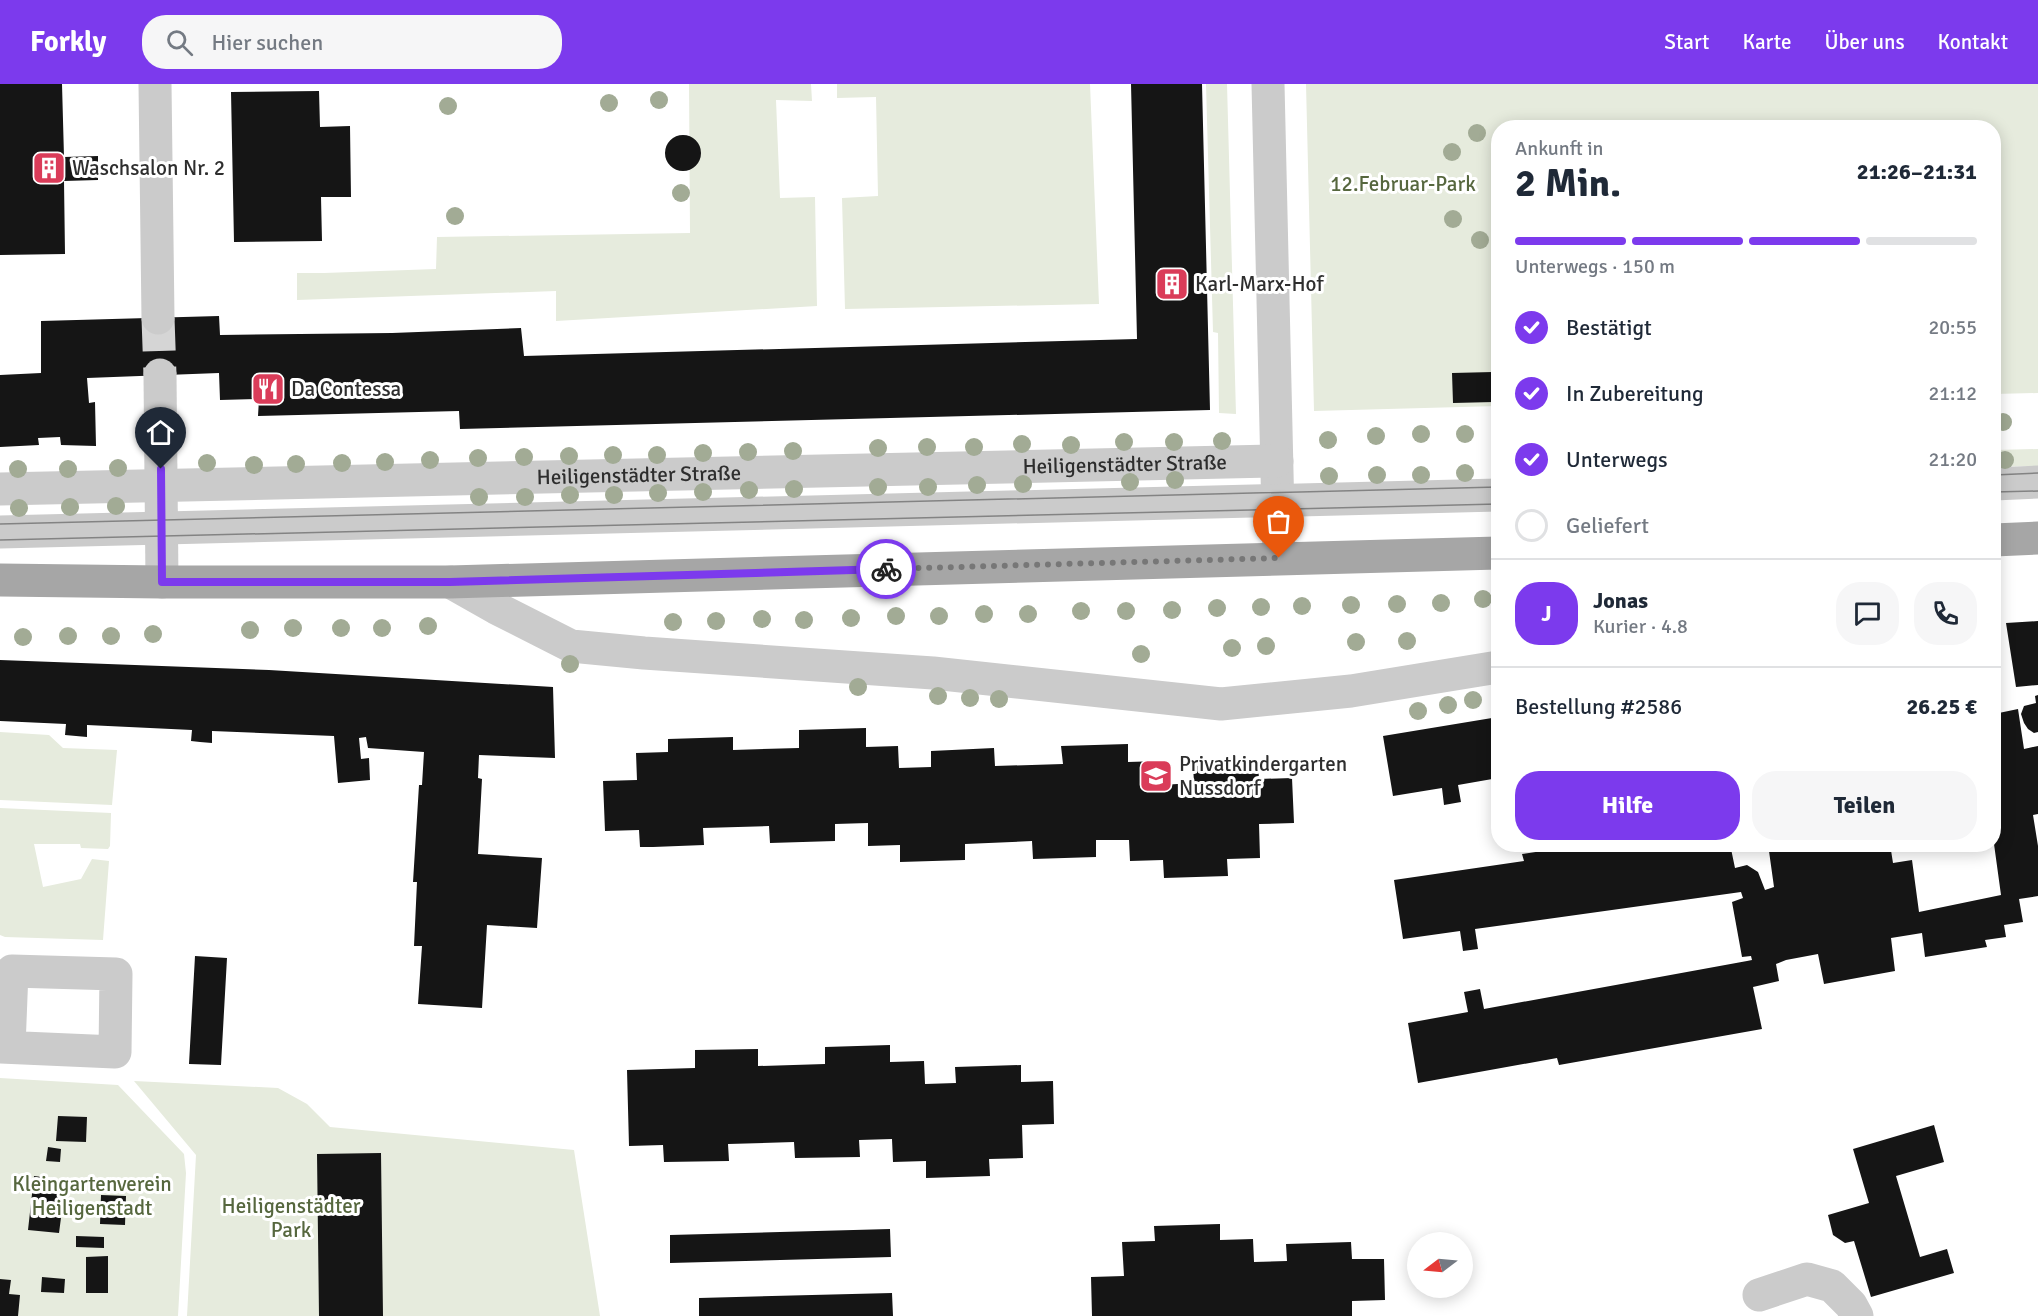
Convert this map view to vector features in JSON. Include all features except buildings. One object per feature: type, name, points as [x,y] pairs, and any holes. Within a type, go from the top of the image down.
[{"type":"main road","points":[[2001,541],[2038,538]]},
{"type":"main road","points":[[0,580],[450,582],[1491,553]]},
{"type":"street","points":[[155,84],[158,318]]},
{"type":"street","points":[[1268,84],[1279,558]]},
{"type":"street","points":[[160,375],[162,582]]},
{"type":"street","name":"Heiligenstädter Straße","points":[[0,489],[1277,460]]},
{"type":"street","points":[[2001,484],[2038,483]]},
{"type":"street","points":[[0,532],[1491,495]]},
{"type":"street","points":[[450,582],[495,608],[572,646],[933,673],[1221,704],[1351,691],[1491,668]]},
{"type":"street","points":[[1759,1295],[1807,1279],[1832,1286],[1851,1305],[1857,1316]]},
{"type":"green space","points":[[689,84],[811,84],[812,101],[776,100],[780,198],[815,197],[817,306],[556,321],[556,291],[297,300],[297,273],[436,269],[437,237],[690,233]]},
{"type":"green space","points":[[837,84],[1090,84],[1099,304],[845,309],[842,198],[878,196],[876,97],[837,98]]},
{"type":"green space","points":[[1206,84],[1227,84],[1236,414],[1219,413],[1218,333],[1213,332]]},
{"type":"green space","name":"12.Februar-Park","points":[[1306,84],[2038,84],[2038,393],[2001,394],[2001,120],[1491,120],[1491,406],[1314,411]]},
{"type":"green space","points":[[2038,449],[2038,466],[2001,467],[2001,450]]},
{"type":"green space","points":[[0,732],[49,735],[63,748],[117,750],[112,805],[0,800]]},
{"type":"green space","points":[[0,808],[111,813],[108,849],[81,848],[80,844],[34,844],[43,887],[81,879],[92,859],[109,861],[103,940],[0,935]]},
{"type":"green space","name":"Kleingartenverein Heiligenstadt","points":[[0,1078],[118,1085],[184,1154],[186,1173],[178,1316],[0,1316]]},
{"type":"green space","name":"Heiligenstädter Park","points":[[134,1081],[278,1088],[307,1104],[330,1127],[574,1150],[600,1316],[187,1316],[196,1155]]},
{"type":"tunnel","points":[[158,318],[160,375]]},
{"type":"tram line","points":[[2001,475],[2038,473]]},
{"type":"tram line","points":[[0,524],[1491,487]]},
{"type":"tram line","points":[[2001,492],[2038,491]]},
{"type":"tram line","points":[[0,540],[1491,504]]},
{"type":"way so far","points":[[886,569],[1279,558]]},
{"type":"place","name":"Waschsalon Nr. 2","points":[[49,168]]},
{"type":"place","name":"Karl-Marx-Hof","points":[[1172,284]]},
{"type":"place","name":"Da Contessa","points":[[268,389]]},
{"type":"place","name":"Privatkindergarten Nussdorf","points":[[1156,776]]},
{"type":"route","points":[[161,469],[162,582],[450,582],[886,569]]}]
